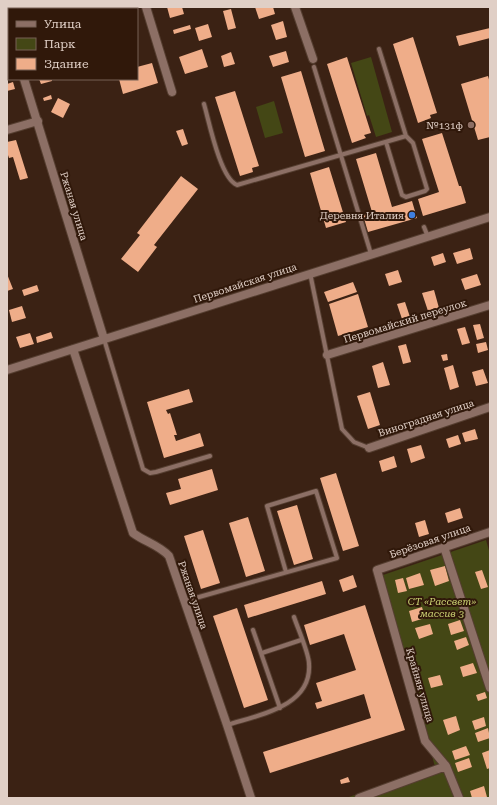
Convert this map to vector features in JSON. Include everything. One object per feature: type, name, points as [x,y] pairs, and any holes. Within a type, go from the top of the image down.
[{"type":"street","points":[[146,7],[172,92]]},
{"type":"street","points":[[295,7],[314,63]]},
{"type":"street","name":"Ржаная улица","points":[[24,80],[104,339]]},
{"type":"street","points":[[7,130],[38,121]]},
{"type":"street","name":"Первомайская улица","points":[[7,370],[490,217]]},
{"type":"street","name":"Первомайский переулок","points":[[327,355],[490,305]]},
{"type":"street","name":"Ржаная улица","points":[[73,349],[133,533],[143,540],[162,548],[169,556],[251,798]]},
{"type":"street","name":"Виноградная улица","points":[[369,448],[490,407]]},
{"type":"street","name":"Берёзовая улица","points":[[377,570],[490,532]]},
{"type":"street","points":[[444,547],[490,688]]},
{"type":"street","name":"Крайняя улица","points":[[377,570],[425,741],[446,766],[459,798]]},
{"type":"street","points":[[359,798],[446,766]]},
{"type":"lane","points":[[379,49],[406,136],[412,143],[426,189],[425,191],[406,197],[402,195],[386,142]]},
{"type":"lane","points":[[314,63],[370,254]]},
{"type":"lane","points":[[204,104],[224,170],[233,184],[237,185],[406,136]]},
{"type":"lane","points":[[424,227],[428,237]]},
{"type":"lane","points":[[310,273],[342,429],[354,442],[369,448]]},
{"type":"lane","points":[[104,339],[143,469],[150,472],[156,472],[210,456]]},
{"type":"lane","points":[[185,601],[337,558],[316,491],[267,506],[286,572]]},
{"type":"lane","points":[[227,725],[280,708],[296,698],[304,687],[310,664],[294,618]]},
{"type":"lane","points":[[253,630],[280,708]]},
{"type":"lane","points":[[262,653],[301,640]]},
{"type":"green space","points":[[371,57],[392,132],[376,137],[369,115],[367,116],[351,63]]},
{"type":"green space","points":[[274,101],[283,133],[265,138],[256,107]]},
{"type":"green space","name":"СТ «Рассвет» массив 3","points":[[486,540],[490,554],[490,798],[346,798],[435,767],[383,575]]},
{"type":"building","points":[[167,7],[182,7],[184,14],[170,18]]},
{"type":"building","points":[[255,7],[273,7],[275,14],[259,19]]},
{"type":"building","points":[[231,9],[236,28],[228,30],[223,11]]},
{"type":"building","points":[[283,21],[287,37],[276,40],[271,25]]},
{"type":"building","points":[[208,24],[212,37],[199,41],[195,28]]},
{"type":"building","points":[[190,25],[191,29],[174,34],[173,30]]},
{"type":"building","points":[[490,28],[490,38],[459,46],[456,36]]},
{"type":"building","points":[[413,37],[437,113],[430,115],[431,118],[418,123],[393,44]]},
{"type":"building","points":[[202,49],[208,67],[185,74],[179,57]]},
{"type":"building","points":[[286,51],[289,62],[273,67],[269,56]]},
{"type":"building","points":[[231,52],[235,64],[224,67],[221,56]]},
{"type":"building","points":[[347,57],[371,133],[364,135],[366,138],[352,143],[327,64]]},
{"type":"building","points":[[152,63],[158,83],[123,94],[119,80],[138,80],[138,67]]},
{"type":"building","points":[[301,71],[325,151],[305,157],[281,77]]},
{"type":"building","points":[[488,76],[490,83],[490,137],[478,140],[461,84]]},
{"type":"building","points":[[39,80],[52,80],[52,81],[41,84]]},
{"type":"building","points":[[13,82],[15,89],[7,91],[7,84]]},
{"type":"building","points":[[235,91],[259,166],[252,168],[253,172],[240,176],[215,97]]},
{"type":"building","points":[[51,95],[52,99],[44,101],[43,98]]},
{"type":"building","points":[[58,98],[70,104],[63,118],[51,112]]},
{"type":"building","points":[[183,129],[188,144],[182,146],[176,131]]},
{"type":"building","points":[[442,133],[466,203],[423,216],[418,199],[439,192],[422,139]]},
{"type":"building","points":[[16,140],[28,178],[20,180],[13,157],[9,158],[7,152],[7,142]]},
{"type":"building","points":[[376,153],[392,207],[412,201],[417,218],[368,232],[363,215],[372,212],[356,159]]},
{"type":"building","points":[[329,167],[346,222],[326,228],[310,173]]},
{"type":"building","points":[[181,176],[198,189],[154,245],[157,247],[138,272],[121,259],[140,235],[137,233]]},
{"type":"building","points":[[470,248],[473,259],[457,264],[453,253]]},
{"type":"building","points":[[443,253],[446,262],[434,266],[431,257]]},
{"type":"building","points":[[398,270],[402,282],[389,286],[385,274]]},
{"type":"building","points":[[7,274],[13,289],[7,291]]},
{"type":"building","points":[[477,274],[481,285],[465,290],[461,279]]},
{"type":"building","points":[[353,282],[357,292],[328,302],[324,292]]},
{"type":"building","points":[[37,285],[39,291],[24,296],[22,290]]},
{"type":"building","points":[[434,290],[439,308],[428,311],[422,293]]},
{"type":"building","points":[[358,294],[368,327],[338,336],[329,304]]},
{"type":"building","points":[[405,302],[410,317],[402,319],[397,304]]},
{"type":"building","points":[[22,306],[26,318],[12,322],[9,310]]},
{"type":"building","points":[[480,324],[484,338],[477,340],[473,325]]},
{"type":"building","points":[[465,327],[470,343],[462,345],[457,329]]},
{"type":"building","points":[[51,332],[53,338],[37,343],[36,337]]},
{"type":"building","points":[[30,333],[34,344],[20,348],[16,337]]},
{"type":"building","points":[[486,342],[488,350],[478,353],[476,344]]},
{"type":"building","points":[[406,344],[411,362],[403,364],[398,346]]},
{"type":"building","points":[[447,354],[448,360],[443,361],[441,355]]},
{"type":"building","points":[[383,362],[390,385],[378,388],[372,366]]},
{"type":"building","points":[[453,365],[459,387],[450,390],[444,368]]},
{"type":"building","points":[[483,369],[488,383],[476,386],[472,372]]},
{"type":"building","points":[[189,389],[193,402],[166,410],[168,414],[170,413],[177,435],[174,435],[176,441],[200,433],[204,446],[164,458],[147,402]]},
{"type":"building","points":[[370,392],[380,425],[368,429],[357,396]]},
{"type":"building","points":[[475,429],[478,439],[465,442],[462,433]]},
{"type":"building","points":[[458,435],[461,444],[449,448],[446,439]]},
{"type":"building","points":[[421,445],[425,458],[411,463],[407,449]]},
{"type":"building","points":[[394,456],[397,467],[382,472],[379,461]]},
{"type":"building","points":[[212,469],[218,490],[170,505],[166,493],[181,489],[178,479]]},
{"type":"building","points":[[336,473],[359,546],[343,551],[320,478]]},
{"type":"building","points":[[297,505],[313,559],[294,565],[277,511]]},
{"type":"building","points":[[460,508],[463,518],[448,523],[445,513]]},
{"type":"building","points":[[248,517],[265,571],[246,577],[229,523]]},
{"type":"building","points":[[425,520],[429,534],[419,537],[415,523]]},
{"type":"building","points":[[203,530],[220,583],[201,589],[184,536]]},
{"type":"building","points":[[445,566],[449,581],[435,586],[430,570]]},
{"type":"building","points":[[482,570],[488,587],[481,589],[475,572]]},
{"type":"building","points":[[420,573],[424,585],[409,589],[406,578]]},
{"type":"building","points":[[353,575],[357,587],[343,592],[339,580]]},
{"type":"building","points":[[403,578],[407,591],[398,593],[395,580]]},
{"type":"building","points":[[322,581],[326,594],[248,618],[244,605]]},
{"type":"building","points":[[365,605],[405,730],[270,773],[263,752],[371,718],[364,694],[317,709],[315,703],[322,701],[316,683],[356,670],[344,634],[310,645],[304,625]]},
{"type":"building","points":[[422,607],[425,618],[412,622],[409,611]]},
{"type":"building","points":[[237,608],[268,700],[244,708],[213,616]]},
{"type":"building","points":[[460,620],[464,631],[451,635],[448,624]]},
{"type":"building","points":[[430,624],[433,634],[419,639],[415,628]]},
{"type":"building","points":[[466,637],[469,645],[457,650],[454,641]]},
{"type":"building","points":[[473,663],[477,673],[463,677],[460,667]]},
{"type":"building","points":[[440,675],[443,685],[431,688],[428,678]]},
{"type":"building","points":[[485,692],[487,698],[478,701],[476,695]]},
{"type":"building","points":[[456,716],[460,730],[448,735],[443,720]]},
{"type":"building","points":[[484,717],[486,726],[475,730],[472,721]]},
{"type":"building","points":[[488,728],[490,738],[478,742],[475,733]]},
{"type":"building","points":[[466,746],[470,755],[455,760],[452,751]]},
{"type":"building","points":[[490,750],[490,768],[487,769],[482,753]]},
{"type":"building","points":[[469,758],[472,767],[458,772],[455,763]]},
{"type":"building","points":[[348,777],[350,782],[341,784],[340,780]]},
{"type":"building","points":[[484,786],[487,797],[472,798],[470,791]]},
{"type":"place","name":"№131ф","points":[[471,125]]},
{"type":"place","name":"Деревня Италия","points":[[412,215]]}]
